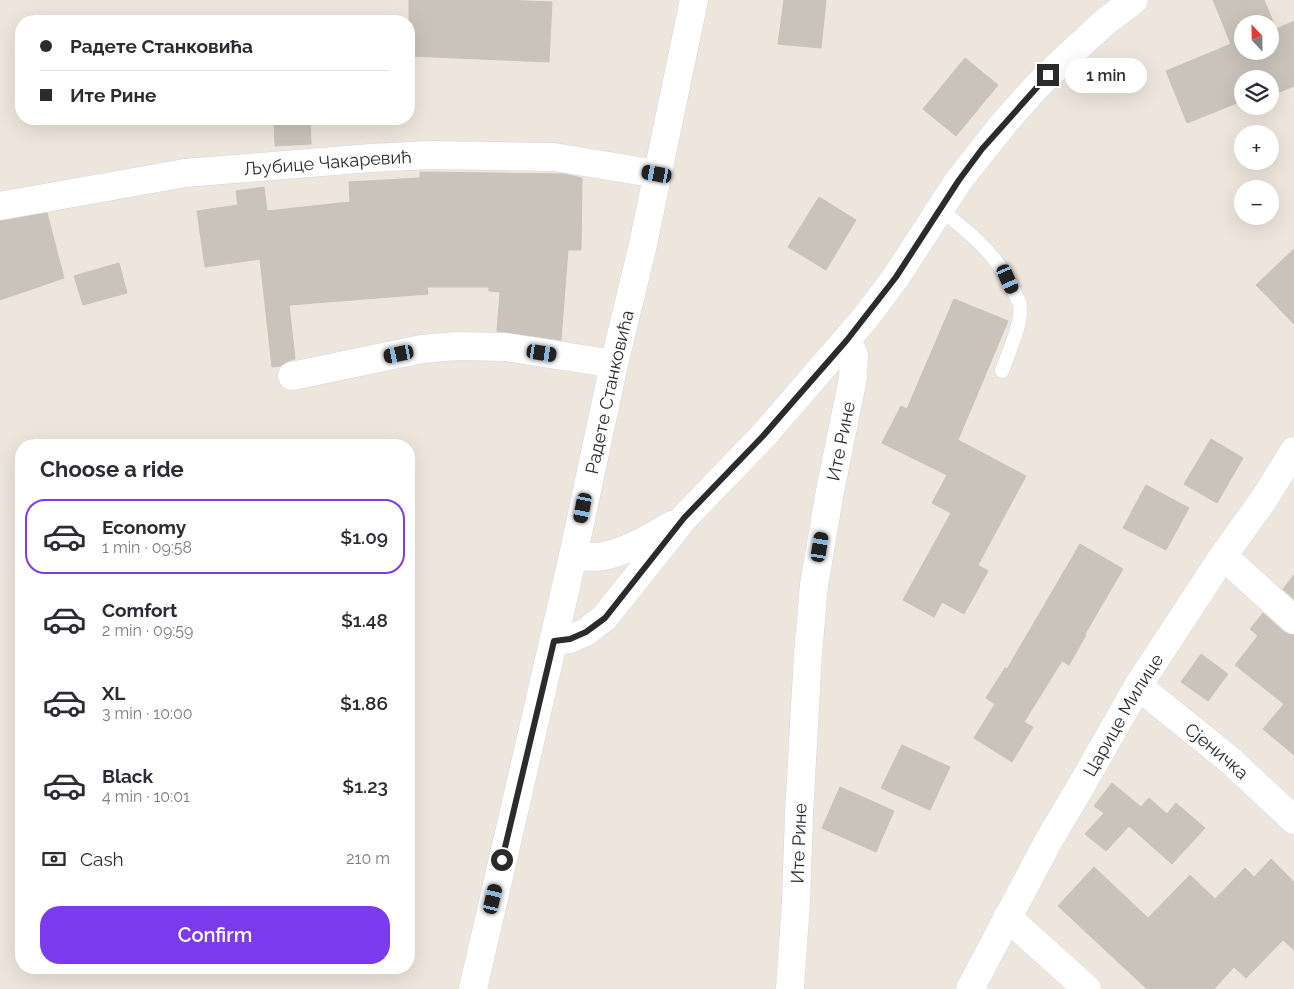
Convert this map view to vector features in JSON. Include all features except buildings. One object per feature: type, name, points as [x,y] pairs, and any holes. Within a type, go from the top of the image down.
[{"type":"street","name":"Радете Станковића","points":[[473,989],[554,641],[614,364],[642,249],[694,0]]},
{"type":"street","points":[[554,641],[570,639],[586,632],[605,618],[684,518],[763,436],[847,340],[896,277],[959,180],[982,149],[1037,86],[1105,22],[1134,0]]},
{"type":"street","name":"Љубице Чакаревић","points":[[0,206],[185,174],[380,157],[429,155],[554,157],[657,174]]},
{"type":"street","name":"Ите Рине","points":[[790,989],[808,654],[814,585],[830,491],[853,378],[854,355],[847,340]]},
{"type":"street","points":[[292,376],[422,349],[456,346],[506,347],[614,364]]},
{"type":"street","name":"Царице Милице","points":[[970,989],[1049,840],[1138,686],[1223,556],[1293,455]]},
{"type":"street","points":[[573,556],[596,557],[618,552],[684,518]]},
{"type":"street","points":[[1223,556],[1294,620]]},
{"type":"street","name":"Сјеничка","points":[[1138,686],[1231,761],[1294,820]]},
{"type":"street","points":[[1007,917],[1087,989]]},
{"type":"lane","points":[[940,209],[979,241],[994,257],[1008,279],[1020,305],[1019,322],[1002,371]]},
{"type":"route","points":[[502,860],[554,641],[570,639],[586,632],[605,618],[684,518],[763,436],[866,317],[896,277],[959,180],[982,149],[1048,75]]}]
